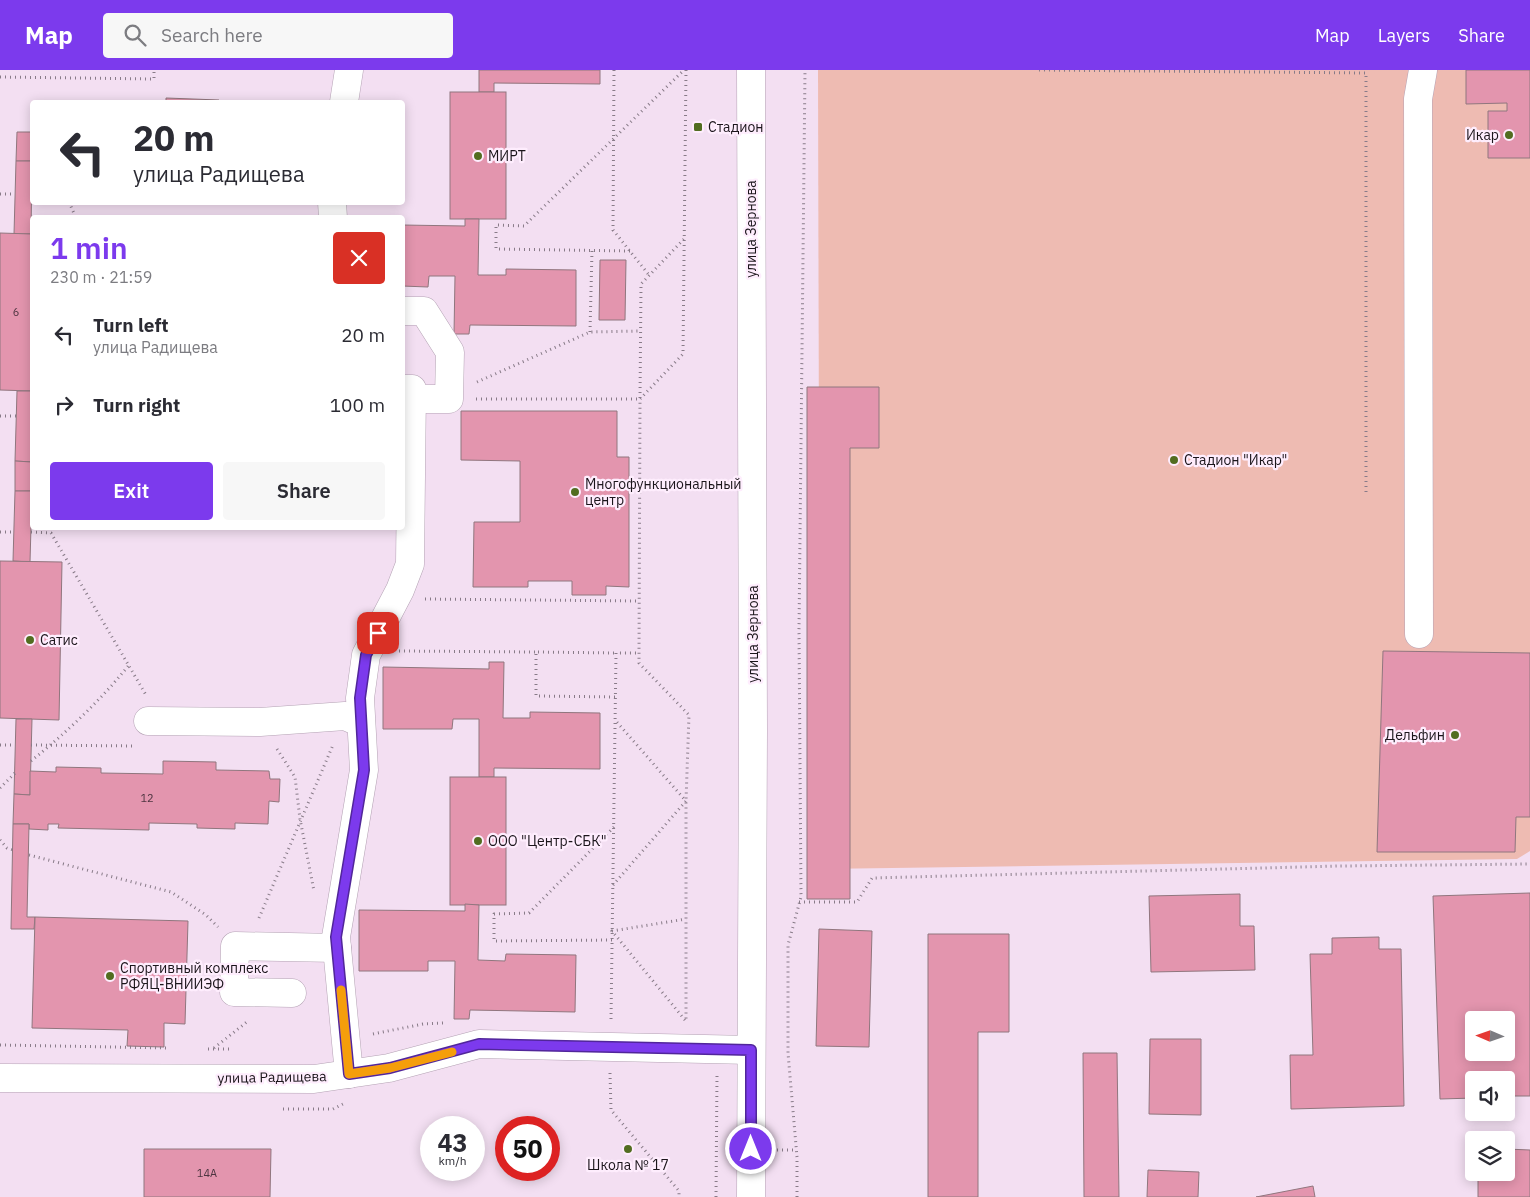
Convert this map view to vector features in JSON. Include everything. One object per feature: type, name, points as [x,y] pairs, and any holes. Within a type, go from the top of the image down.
[{"type":"main road","points":[[344,100],[349,70]]},
{"type":"main road","name":"улица Зернова","points":[[750,1197],[753,731],[751,70]]},
{"type":"main road","points":[[1419,634],[1418,99],[1423,70]]},
{"type":"main road","points":[[349,1074],[336,937],[364,770],[353,719],[360,698],[368,650],[395,599],[410,564],[407,394],[449,399],[450,352],[424,311],[405,310]]},
{"type":"main road","points":[[148,721],[260,722],[353,719]]},
{"type":"main road","points":[[292,993],[234,992],[241,946],[337,948]]},
{"type":"main road","name":"улица Радищева","points":[[0,1078],[314,1079],[390,1068],[479,1044],[751,1050]]},
{"type":"path","points":[[0,77],[154,79],[154,70]]},
{"type":"path","points":[[614,70],[613,230],[649,275]]},
{"type":"path","points":[[630,251],[496,249],[496,225],[524,226],[685,70]]},
{"type":"path","points":[[449,399],[640,399],[683,354],[685,70]]},
{"type":"path","points":[[797,1197],[788,1053],[788,945],[800,902],[799,631],[805,70]]},
{"type":"path","points":[[1039,70],[1366,73],[1366,496]]},
{"type":"path","points":[[0,194],[15,194]]},
{"type":"path","points":[[684,238],[641,284],[639,663],[689,715],[686,801],[686,1022]]},
{"type":"path","points":[[590,332],[592,250]]},
{"type":"path","points":[[449,399],[468,386],[590,332],[641,332]]},
{"type":"path","points":[[0,416],[16,416]]},
{"type":"path","points":[[0,532],[14,532]]},
{"type":"path","points":[[31,532],[51,533],[148,698],[148,746],[31,745]]},
{"type":"path","points":[[395,599],[639,601]]},
{"type":"path","points":[[368,650],[639,653]]},
{"type":"path","points":[[536,652],[536,696],[615,697]]},
{"type":"path","points":[[602,1022],[611,1022],[616,653]]},
{"type":"path","points":[[31,761],[50,745],[116,680],[129,664]]},
{"type":"path","points":[[29,855],[171,892],[206,915],[241,946],[300,819],[353,719]]},
{"type":"path","points":[[615,720],[686,801]]},
{"type":"path","points":[[260,722],[295,777],[300,819],[314,893]]},
{"type":"path","points":[[0,745],[15,745]]},
{"type":"path","points":[[0,788],[15,773]]},
{"type":"path","points":[[613,886],[686,801]]},
{"type":"path","points":[[612,940],[494,941],[494,914],[530,913],[614,827]]},
{"type":"path","points":[[0,840],[7,848],[13,850]]},
{"type":"path","points":[[800,902],[856,902],[872,878],[1340,866],[1530,864]]},
{"type":"path","points":[[612,931],[686,919]]},
{"type":"path","points":[[612,931],[686,1022]]},
{"type":"path","points":[[677,1022],[686,1022]]},
{"type":"path","points":[[346,1042],[379,1032],[422,1024],[452,1023]]},
{"type":"path","points":[[0,1045],[179,1049]]},
{"type":"path","points":[[204,1048],[240,1049]]},
{"type":"path","points":[[610,1070],[611,1110],[679,1191],[679,1197]]},
{"type":"path","points":[[716,1197],[717,1073]]},
{"type":"shaded area","name":"Стадион \"Икар\"","points":[[818,70],[1530,70],[1530,851],[1517,859],[820,869]]},
{"type":"building","points":[[479,70],[600,70],[600,84],[494,83],[494,92],[479,92]]},
{"type":"building","name":"Икар","points":[[1466,70],[1530,70],[1530,158],[1488,158],[1488,111],[1507,111],[1507,103],[1466,104]]},
{"type":"building","name":"МИРТ","points":[[450,92],[506,92],[506,219],[450,219]]},
{"type":"building","points":[[166,98],[219,100],[166,100]]},
{"type":"building","points":[[17,132],[30,132],[30,161],[16,161]]},
{"type":"building","points":[[16,161],[30,161],[30,234],[14,234]]},
{"type":"building","points":[[465,219],[479,219],[478,275],[506,275],[506,269],[576,270],[576,326],[470,325],[469,334],[454,334],[455,276],[429,276],[428,287],[405,286],[405,225],[465,226]]},
{"type":"building","points":[[0,233],[30,234],[30,391],[0,390]]},
{"type":"building","points":[[600,260],[626,260],[625,320],[599,320]]},
{"type":"building","points":[[807,387],[879,387],[879,448],[850,448],[850,899],[807,899]]},
{"type":"building","points":[[17,391],[30,391],[30,462],[15,461]]},
{"type":"building","name":"Многофункциональный центр","points":[[461,411],[617,411],[617,457],[629,457],[629,587],[606,586],[606,595],[572,595],[572,581],[528,581],[528,587],[473,587],[474,522],[520,522],[520,461],[461,460]]},
{"type":"building","points":[[15,461],[30,462],[30,491],[15,491]]},
{"type":"building","points":[[15,491],[30,491],[30,562],[13,561]]},
{"type":"building","name":"Сатис","points":[[0,561],[62,562],[59,720],[0,718]]},
{"type":"building","name":"Дельфин","points":[[1383,651],[1530,653],[1530,817],[1516,817],[1515,852],[1377,852]]},
{"type":"building","points":[[489,662],[504,662],[503,718],[530,718],[530,712],[600,713],[600,769],[494,768],[494,777],[479,777],[479,719],[453,719],[452,729],[383,729],[383,667],[489,669]]},
{"type":"building","points":[[16,719],[32,719],[30,795],[14,794]]},
{"type":"building","points":[[163,761],[216,762],[216,770],[269,771],[270,779],[280,779],[279,802],[269,801],[268,824],[235,823],[235,829],[197,828],[197,824],[149,823],[149,830],[58,828],[59,824],[48,824],[48,830],[29,829],[29,824],[13,824],[14,794],[30,795],[30,771],[56,772],[56,767],[101,768],[101,773],[163,774]]},
{"type":"building","name":"ООО \"Центр-СБК\"","points":[[450,777],[506,777],[506,905],[450,905]]},
{"type":"building","points":[[13,824],[29,824],[27,917],[35,917],[34,929],[11,929]]},
{"type":"building","points":[[1530,893],[1530,1096],[1515,1096],[1515,1071],[1465,1071],[1465,1098],[1440,1099],[1433,896]]},
{"type":"building","points":[[1240,894],[1240,926],[1254,926],[1255,970],[1151,972],[1149,896]]},
{"type":"building","points":[[465,904],[479,905],[478,960],[505,961],[506,954],[576,955],[575,1012],[470,1010],[469,1019],[454,1019],[455,961],[428,961],[428,971],[359,971],[359,910],[465,911]]},
{"type":"building","name":"Спортивный комплекс РФЯЦ-ВНИИЭФ","points":[[35,917],[188,921],[185,1024],[164,1023],[164,1047],[127,1046],[128,1030],[32,1028]]},
{"type":"building","points":[[819,929],[872,931],[869,1047],[816,1046]]},
{"type":"building","points":[[928,934],[1009,934],[1009,1032],[978,1032],[978,1197],[928,1197]]},
{"type":"building","points":[[1379,937],[1379,949],[1401,949],[1404,1106],[1291,1109],[1290,1055],[1313,1055],[1310,954],[1332,954],[1332,938]]},
{"type":"building","points":[[1150,1039],[1201,1039],[1201,1115],[1149,1114]]},
{"type":"building","points":[[1083,1053],[1117,1053],[1119,1197],[1084,1197]]},
{"type":"building","points":[[144,1149],[271,1149],[270,1197],[144,1197]]},
{"type":"building","points":[[1515,1149],[1530,1150],[1530,1197],[1478,1197],[1478,1181],[1515,1181]]},
{"type":"building","points":[[1148,1170],[1199,1172],[1198,1197],[1147,1197]]},
{"type":"building","points":[[1313,1186],[1315,1197],[1256,1197]]},
{"type":"slow traffic","points":[[341,990],[349,1074],[390,1068],[452,1052]]},
{"type":"place","name":"Стадион","points":[[698,127]]},
{"type":"place","name":"Икар","points":[[1509,135]]},
{"type":"place","name":"МИРТ","points":[[478,156]]},
{"type":"place","name":"Стадион \"Икар\"","points":[[1174,460]]},
{"type":"place","name":"Многофункциональный центр","points":[[575,492]]},
{"type":"place","name":"Сатис","points":[[30,640]]},
{"type":"place","name":"Дельфин","points":[[1455,735]]},
{"type":"place","name":"ООО \"Центр-СБК\"","points":[[478,841]]},
{"type":"place","name":"Спортивный комплекс РФЯЦ-ВНИИЭФ","points":[[110,976]]},
{"type":"place","name":"Школа № 17","points":[[628,1149]]},
{"type":"route","points":[[378,633],[366,655],[360,698],[364,770],[336,937],[349,1074],[390,1068],[479,1044],[751,1050],[751,1149]]}]
